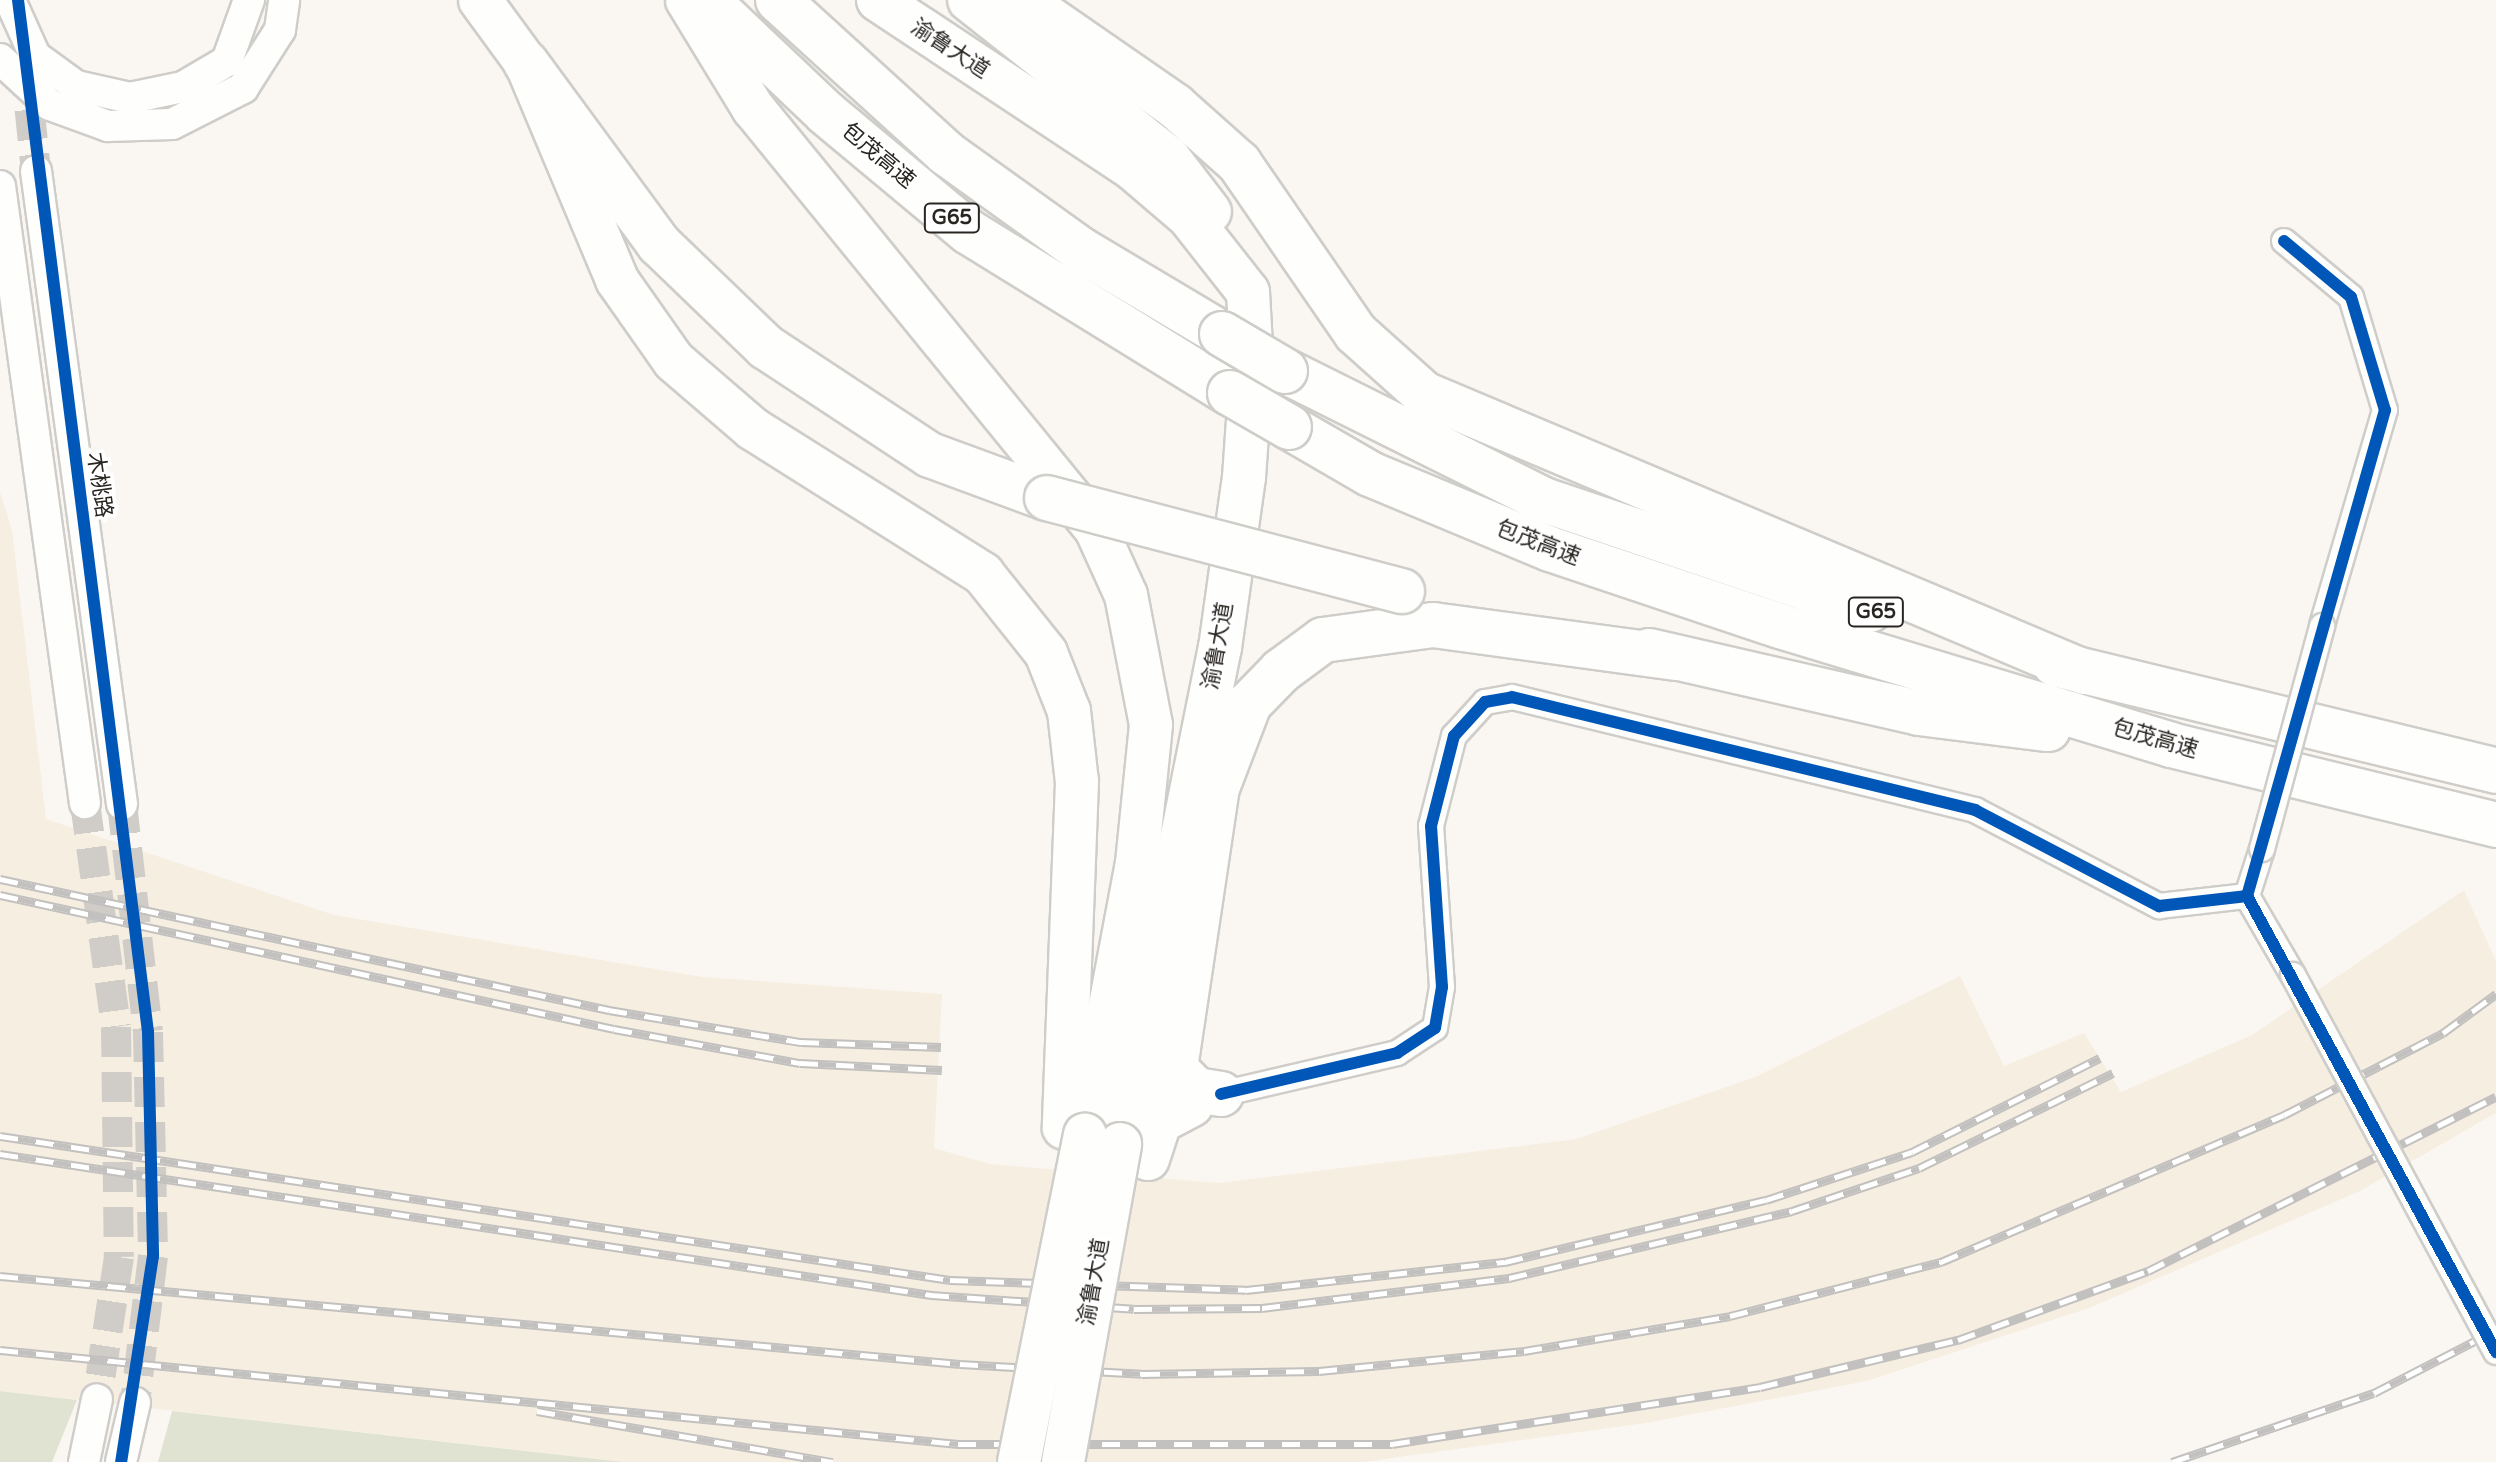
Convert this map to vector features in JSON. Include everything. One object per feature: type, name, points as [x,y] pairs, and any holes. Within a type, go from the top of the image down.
[{"type":"highway","points":[[480,0],[676,265],[766,347],[930,455],[1047,498],[1402,591],[1678,658],[1919,713],[2171,745]]},
{"type":"highway","points":[[687,0],[753,108],[1096,529],[1126,595],[1151,725],[1115,1137]]},
{"type":"highway","name":"包茂高速","points":[[707,0],[826,113],[969,232],[1230,393],[1370,474],[1550,549],[2171,745],[2496,825]]},
{"type":"highway","name":"包茂高速","points":[[778,0],[946,153],[1081,250],[1285,371],[1544,500],[1724,566],[2084,672],[2496,771]]},
{"type":"highway","name":"渝鲁大道","points":[[878,0],[1133,169],[1189,217],[1248,292],[1252,363],[1244,477],[1220,647],[1115,1137],[1063,1462]]},
{"type":"highway","points":[[969,0],[1168,157],[1208,207],[1248,292]]},
{"type":"highway","points":[[1022,0],[1175,106],[1239,163],[1356,333],[1424,394],[2084,672]]},
{"type":"highway","points":[[526,63],[617,280],[674,361],[753,429],[983,574],[1046,653],[1069,711],[1115,1137]]},
{"type":"highway","points":[[1221,1094],[1184,1080],[1175,1068],[1217,788],[1249,704],[1281,671],[1323,640],[1433,625],[1678,658]]},
{"type":"highway","points":[[1115,1137],[1180,1040]]},
{"type":"highway","points":[[1115,1137],[1221,1094]]},
{"type":"highway","name":"渝鲁大道","points":[[1019,1462],[1045,1313],[1115,1137]]},
{"type":"street","points":[[10,0],[35,56],[76,86],[130,98],[183,87],[227,61],[249,0]]},
{"type":"street","points":[[0,59],[50,105],[108,126],[172,124],[243,88],[280,30],[284,0]]},
{"type":"street","name":"木桃路","points":[[36,171],[122,804]]},
{"type":"street","points":[[0,186],[40,437],[85,803]]},
{"type":"street","points":[[2284,241],[2351,297],[2385,410],[2247,896],[2293,975],[2496,1352]]},
{"type":"street","points":[[0,319],[40,437]]},
{"type":"street","points":[[1221,1094],[1397,1053],[1435,1028],[1442,987],[1431,826],[1454,736],[1485,702],[1512,697],[1975,810],[2159,906],[2247,896]]},
{"type":"street","points":[[84,1462],[97,1399]]},
{"type":"street","points":[[121,1462],[135,1403]]},
{"type":"shaded area","points":[[0,492],[12,530],[46,819],[334,915],[703,977],[942,994],[934,1148],[990,1164],[1219,1183],[1576,1139],[1755,1077],[1960,976],[2004,1066],[2084,1033],[2121,1092],[2252,1035],[2464,890],[2496,961],[2496,1113],[2360,1191],[2089,1308],[1867,1381],[1646,1423],[1364,1462],[624,1462],[0,1391]]},
{"type":"green space","points":[[0,1391],[77,1400],[52,1462],[0,1462]]},
{"type":"green space","points":[[172,1411],[624,1462],[158,1462]]},
{"type":"tunnel","points":[[25,65],[36,171]]},
{"type":"tunnel","points":[[85,803],[116,1027],[119,1257],[97,1399]]},
{"type":"tunnel","points":[[122,804],[148,1032],[153,1256],[135,1403]]},
{"type":"railway","points":[[0,879],[609,1010],[801,1042],[941,1047]]},
{"type":"railway","points":[[0,895],[614,1029],[800,1063],[942,1070]]},
{"type":"railway","points":[[0,1276],[960,1364],[1142,1374],[1319,1371],[1524,1351],[1730,1316],[1941,1262],[2284,1115],[2443,1033],[2496,994]]},
{"type":"railway","points":[[0,1136],[950,1280],[1246,1290],[1505,1262],[1766,1200],[1912,1152],[2100,1058]]},
{"type":"railway","points":[[0,1154],[931,1295],[1134,1309],[1262,1308],[1509,1278],[1792,1211],[1919,1168],[2113,1073]]},
{"type":"railway","points":[[0,1350],[958,1444],[1392,1444],[1760,1387],[1958,1340],[2148,1271],[2496,1097]]},
{"type":"railway","points":[[2172,1462],[2374,1393],[2496,1330]]},
{"type":"railway","points":[[537,1411],[833,1462]]},
{"type":"cycle path","points":[[18,0],[148,1032],[153,1256],[121,1462]]},
{"type":"cycle path","points":[[2284,241],[2351,297],[2385,410],[2247,896],[2496,1352]]},
{"type":"cycle path","points":[[1221,1094],[1397,1053],[1435,1028],[1442,987],[1431,826],[1454,736],[1485,702],[1512,697],[1975,810],[2159,906],[2247,896]]}]
